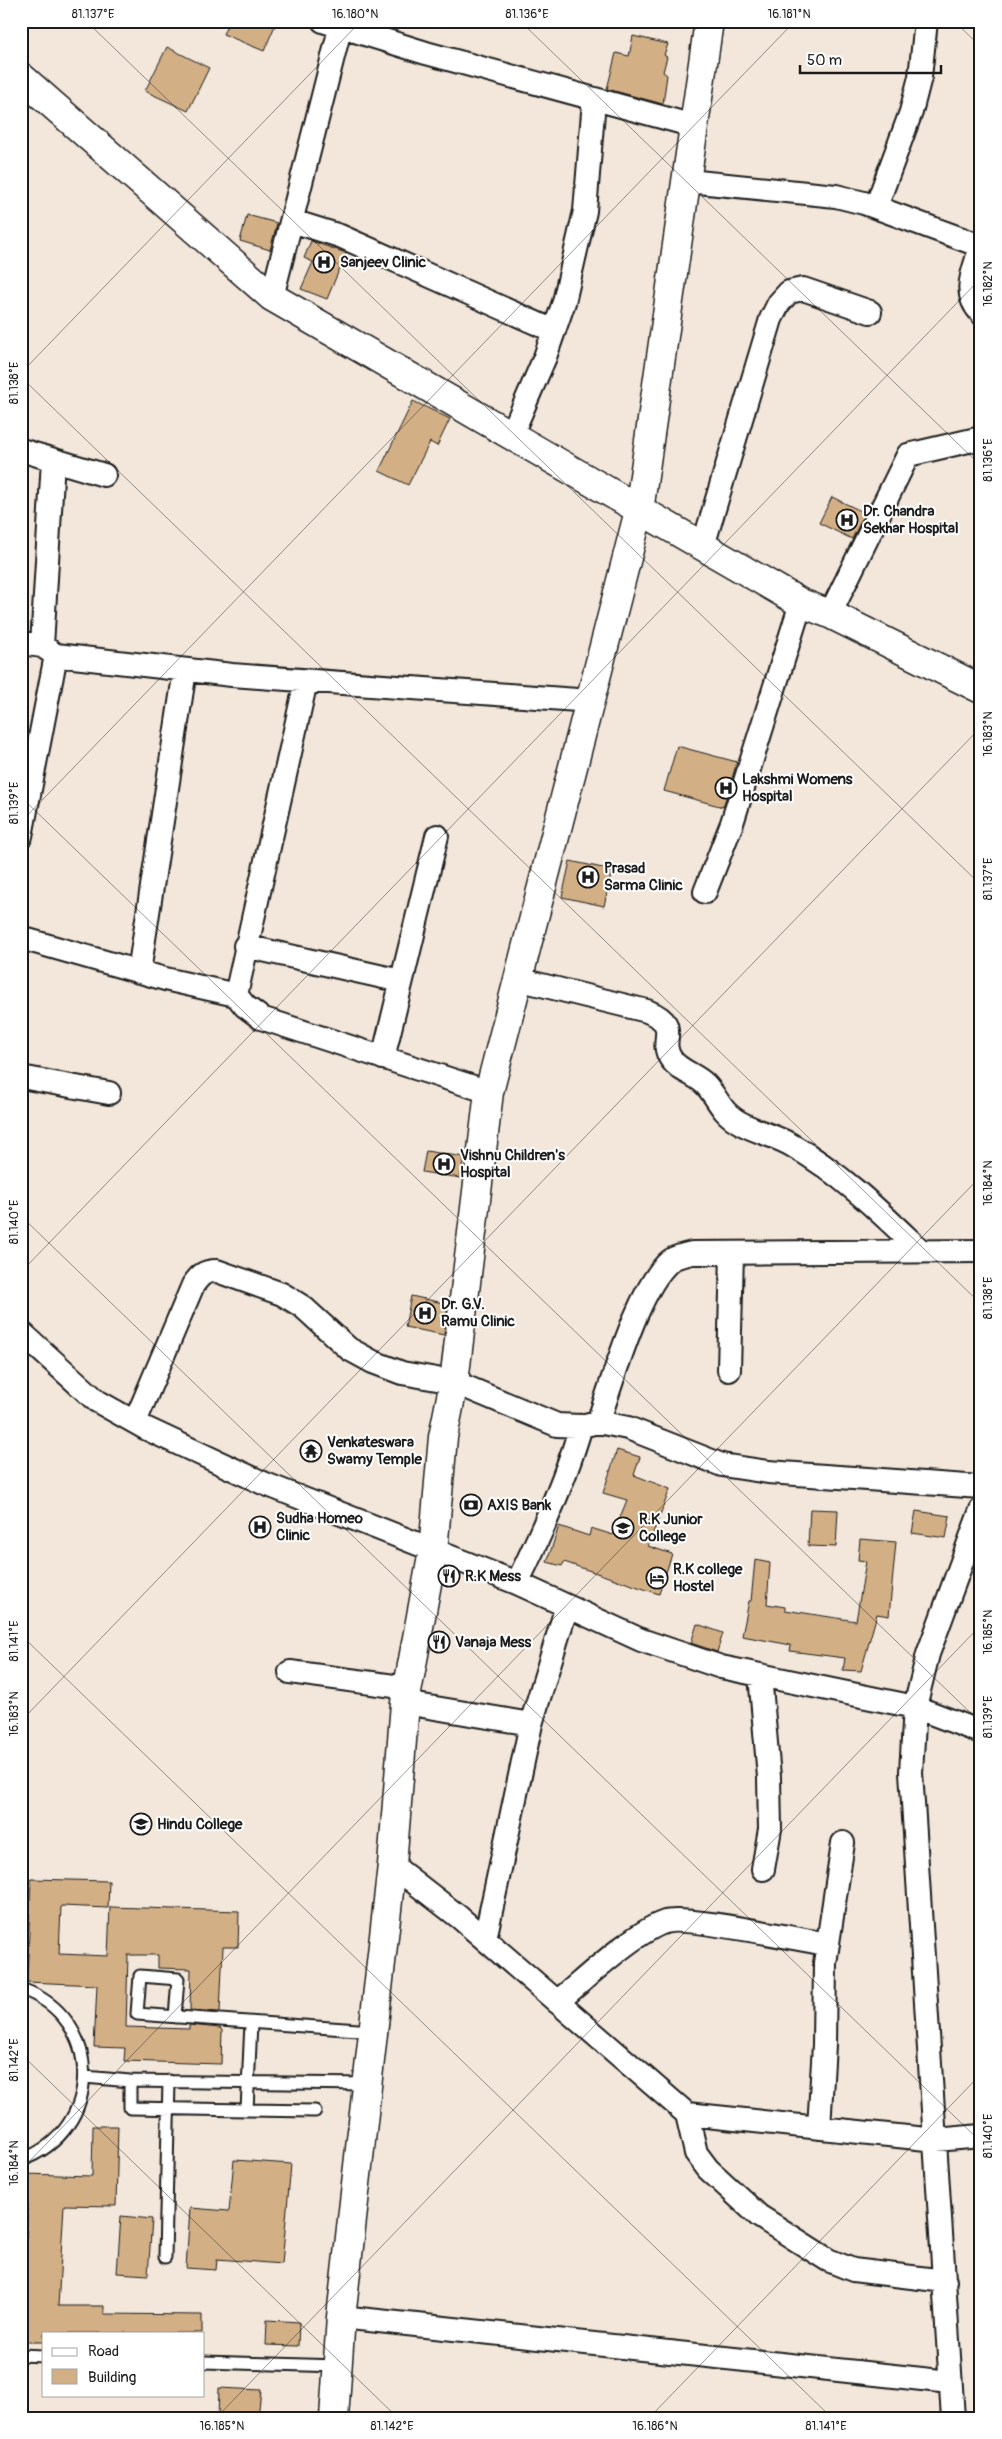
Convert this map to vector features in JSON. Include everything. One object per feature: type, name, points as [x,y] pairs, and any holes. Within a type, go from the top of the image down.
[{"type":"street","points":[[334,2418],[341,2317],[392,1865],[407,1696],[433,1551],[443,1437],[454,1382],[489,1092],[639,510],[688,181],[709,21]]},
{"type":"street","points":[[876,207],[911,112],[920,77],[926,21]]},
{"type":"street","points":[[272,297],[292,221],[335,24],[594,100],[694,126]]},
{"type":"street","points":[[21,77],[272,297],[801,603],[830,614],[981,689]]},
{"type":"street","points":[[511,436],[545,357],[564,302],[585,211],[594,100]]},
{"type":"street","points":[[688,181],[836,196],[876,207],[981,246],[969,289],[972,304],[981,314]]},
{"type":"street","points":[[292,221],[340,236],[554,331]]},
{"type":"street","points":[[703,546],[771,319],[778,303],[789,292],[803,289],[870,312]]},
{"type":"street","points":[[830,614],[908,455],[981,438]]},
{"type":"street","points":[[21,450],[104,475]]},
{"type":"street","points":[[21,836],[40,648],[53,460]]},
{"type":"street","points":[[706,892],[732,823],[801,603]]},
{"type":"street","points":[[40,648],[185,670],[306,681],[591,701]]},
{"type":"street","points":[[139,972],[185,670]]},
{"type":"street","points":[[236,995],[306,681]]},
{"type":"street","points":[[383,1058],[437,836]]},
{"type":"street","points":[[21,938],[139,972],[236,995],[244,1006],[261,1018],[489,1092]]},
{"type":"street","points":[[246,946],[401,981]]},
{"type":"street","points":[[517,979],[647,1011],[661,1017],[667,1026],[669,1055],[672,1061],[705,1083],[726,1112],[741,1123],[791,1145],[845,1181],[922,1252]]},
{"type":"street","points":[[21,1077],[109,1093]]},
{"type":"street","points":[[517,1583],[590,1424],[642,1301],[657,1276],[672,1259],[692,1253],[981,1252]]},
{"type":"street","points":[[729,1370],[732,1253]]},
{"type":"street","points":[[135,1422],[193,1285],[199,1276],[208,1271],[217,1271],[282,1294],[303,1307],[350,1349],[373,1362],[402,1373],[454,1382],[558,1425],[590,1424],[628,1428],[722,1465],[778,1473],[981,1487]]},
{"type":"street","points":[[21,1332],[97,1401],[135,1422],[262,1482],[517,1583],[641,1640],[720,1667],[915,1706],[981,1732]]},
{"type":"street","points":[[953,2418],[911,1772],[915,1706],[928,1654],[981,1510]]},
{"type":"street","points":[[485,1940],[530,1724],[568,1606]]},
{"type":"street","points":[[290,1672],[530,1724]]},
{"type":"street","points":[[760,1675],[770,1777],[770,1829],[763,1869]]},
{"type":"street","points":[[819,2128],[824,2045],[825,1963],[843,1843]]},
{"type":"street","points":[[392,1865],[485,1940],[687,2114],[936,2140],[981,2136]]},
{"type":"street","points":[[557,2002],[647,1930],[666,1921],[692,1922],[828,1944]]},
{"type":"street","points":[[687,2114],[696,2153],[708,2169],[759,2216],[828,2260],[853,2270],[945,2281]]},
{"type":"street","points":[[341,2317],[950,2382]]},
{"type":"lane","points":[[175,2017],[178,1979],[140,1976],[137,2014],[175,2017],[251,2023],[372,2032]]},
{"type":"lane","points":[[21,1989],[49,2002],[68,2023],[81,2048],[85,2077],[79,2108],[62,2134],[38,2154],[21,2160]]},
{"type":"lane","points":[[247,2110],[251,2023]]},
{"type":"lane","points":[[85,2077],[169,2081],[367,2084]]},
{"type":"lane","points":[[130,2080],[130,2108],[315,2111]]},
{"type":"lane","points":[[164,2257],[169,2081]]},
{"type":"lane","points":[[21,2356],[42,2356]]},
{"type":"lane","points":[[205,2362],[338,2366]]},
{"type":"building","points":[[229,21],[277,21],[264,51],[223,34]]},
{"type":"building","points":[[633,36],[668,44],[664,55],[667,57],[663,72],[667,75],[663,104],[607,89],[616,53],[629,56]]},
{"type":"building","points":[[167,47],[209,68],[188,111],[145,91]]},
{"type":"building","points":[[247,215],[277,223],[270,250],[240,241]]},
{"type":"building","points":[[311,241],[346,253],[327,299],[301,289],[313,262],[304,258]]},
{"type":"building","points":[[413,401],[450,419],[437,446],[430,442],[408,485],[379,471]]},
{"type":"building","points":[[832,497],[865,513],[852,539],[819,523]]},
{"type":"building","points":[[677,746],[737,762],[723,807],[664,791]]},
{"type":"building","points":[[570,861],[612,870],[604,906],[562,897]]},
{"type":"building","points":[[426,1151],[464,1157],[460,1178],[422,1172]]},
{"type":"building","points":[[411,1296],[448,1304],[444,1335],[405,1327]]},
{"type":"building","points":[[617,1450],[640,1457],[634,1475],[670,1489],[648,1546],[672,1554],[659,1594],[564,1562],[562,1566],[547,1562],[559,1526],[589,1536],[591,1528],[613,1535],[627,1500],[603,1493]]},
{"type":"building","points":[[810,1509],[838,1510],[836,1547],[808,1546]]},
{"type":"building","points":[[916,1511],[950,1516],[946,1538],[912,1533]]},
{"type":"building","points":[[860,1539],[896,1542],[889,1616],[877,1614],[861,1671],[843,1670],[845,1658],[790,1651],[791,1645],[742,1636],[749,1601],[751,1601],[755,1560],[770,1563],[767,1604],[785,1607],[785,1610],[856,1621],[866,1561],[858,1560]]},
{"type":"building","points":[[697,1624],[723,1633],[717,1652],[691,1643]]},
{"type":"building","points":[[31,1879],[109,1881],[108,1908],[61,1906],[59,1954],[108,1956],[110,1907],[239,1911],[238,1947],[223,1947],[220,2012],[190,2010],[191,1969],[158,1968],[158,1955],[128,1955],[126,2027],[189,2029],[189,2025],[220,2028],[222,2030],[221,2064],[124,2061],[125,2048],[94,2047],[97,1985],[27,1982]]},
{"type":"building","points":[[93,2126],[118,2126],[116,2206],[64,2205],[58,2306],[104,2306],[104,2314],[202,2315],[202,2332],[42,2332],[42,2342],[23,2342],[28,2204],[23,2204],[24,2174],[92,2176]]},
{"type":"building","points":[[234,2160],[291,2164],[282,2264],[217,2259],[216,2270],[186,2268],[190,2208],[229,2211]]},
{"type":"building","points":[[121,2216],[152,2219],[148,2275],[117,2273]]},
{"type":"building","points":[[267,2320],[299,2322],[298,2346],[266,2345]]},
{"type":"building","points":[[219,2388],[261,2390],[258,2418],[218,2418]]},
{"type":"place","name":"Sanjeev Clinic","points":[[324,262]]},
{"type":"place","name":"Dr. Chandra Sekhar Hospital","points":[[847,520]]},
{"type":"place","name":"Lakshmi Womens Hospital","points":[[726,788]]},
{"type":"place","name":"Prasad Sarma Clinic","points":[[588,877]]},
{"type":"place","name":"Vishnu Children's Hospital","points":[[444,1164]]},
{"type":"place","name":"Dr. G.V. Ramu Clinic","points":[[425,1313]]},
{"type":"place","name":"Venkateswara Swamy Temple","points":[[311,1451]]},
{"type":"place","name":"AXIS Bank","points":[[471,1505]]},
{"type":"place","name":"Sudha Homeo Clinic","points":[[260,1527]]},
{"type":"place","name":"R.K Junior College","points":[[623,1528]]},
{"type":"place","name":"R.K Mess","points":[[449,1576]]},
{"type":"place","name":"R.K college Hostel","points":[[657,1578]]},
{"type":"place","name":"Vanaja Mess","points":[[439,1642]]},
{"type":"place","name":"Hindu College","points":[[141,1824]]}]
